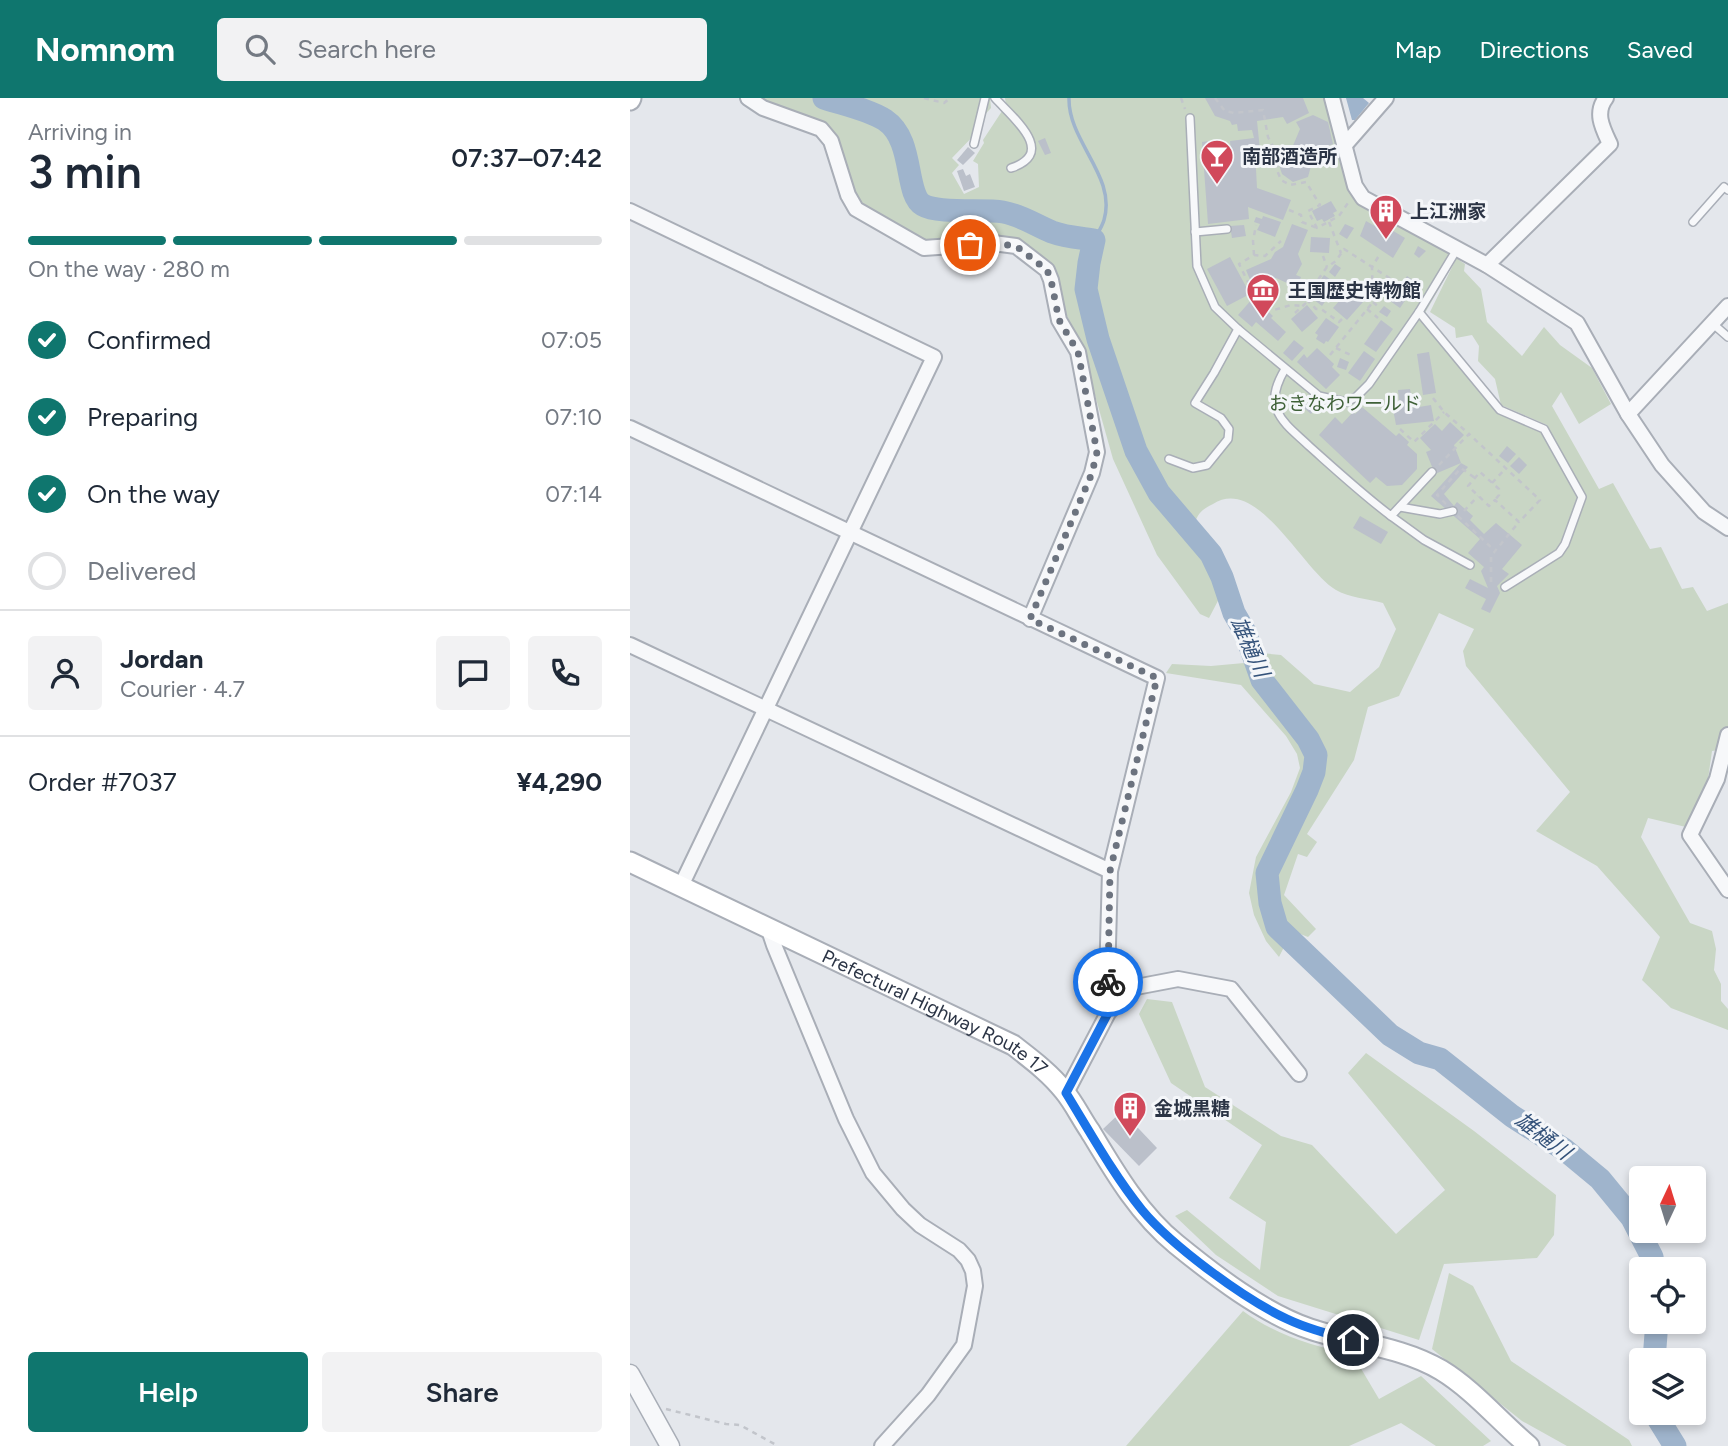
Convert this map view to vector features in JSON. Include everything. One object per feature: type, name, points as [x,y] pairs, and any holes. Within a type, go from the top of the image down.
[{"type":"main road","name":"Prefectural Highway Route 17","points":[[630,862],[1013,1045],[1052,1077],[1066,1093],[1121,1182],[1143,1212],[1175,1243],[1254,1300],[1286,1319],[1310,1329],[1403,1353],[1442,1371],[1530,1446]]},
{"type":"street","points":[[748,98],[763,108],[821,129],[831,141],[848,195],[856,209],[923,248],[993,243],[1016,246],[1047,270],[1059,320],[1078,352],[1097,452],[1092,473],[1030,619]]},
{"type":"street","points":[[1332,98],[1355,186],[1363,198],[1487,265],[1577,323],[1628,414],[1671,474],[1704,512],[1728,528]]},
{"type":"street","points":[[1344,146],[1386,98]]},
{"type":"street","points":[[1487,265],[1610,145],[1599,120],[1602,102],[1606,98]]},
{"type":"street","points":[[630,211],[934,357],[681,886]]},
{"type":"street","points":[[1628,414],[1728,306]]},
{"type":"street","points":[[630,428],[1157,678],[1110,871],[1107,981],[1118,1001]]},
{"type":"street","points":[[630,645],[1110,871]]},
{"type":"street","points":[[1728,735],[1717,779],[1690,835],[1728,890]]},
{"type":"street","points":[[768,927],[846,1119],[873,1173],[920,1226],[958,1250],[974,1271],[975,1286],[964,1345],[928,1395],[882,1446]]},
{"type":"street","points":[[1066,1093],[1108,1013],[1118,1001],[1136,987],[1178,979],[1231,989],[1299,1074]]},
{"type":"street","points":[[630,1374],[670,1446]]},
{"type":"lane","points":[[974,144],[985,98]]},
{"type":"lane","points":[[995,98],[1029,135],[1032,146],[1031,153],[1021,165],[1011,168]]},
{"type":"lane","points":[[1190,118],[1197,266],[1215,307],[1237,329],[1319,396],[1346,402],[1356,397],[1369,384],[1419,312],[1457,249]]},
{"type":"lane","points":[[1693,222],[1724,187],[1728,190]]},
{"type":"lane","points":[[1195,232],[1227,229]]},
{"type":"lane","points":[[1419,312],[1500,410],[1544,429],[1582,496],[1565,544],[1559,552],[1505,587]]},
{"type":"lane","points":[[1712,323],[1728,337]]},
{"type":"lane","points":[[1170,459],[1194,468],[1206,466],[1228,439],[1229,429],[1221,418],[1195,403],[1237,329]]},
{"type":"lane","points":[[1284,369],[1277,383],[1275,396],[1276,409],[1286,425],[1363,495],[1424,540],[1470,565]]},
{"type":"lane","points":[[1391,516],[1432,472]]},
{"type":"lane","points":[[1399,507],[1440,514],[1456,513]]},
{"type":"path","points":[[924,98],[944,103],[950,98]]},
{"type":"path","points":[[1181,98],[1190,118]]},
{"type":"path","points":[[1215,98],[1225,111],[1234,113],[1263,110],[1268,137],[1278,156],[1277,170],[1281,180],[1290,185],[1306,182],[1320,205],[1308,211],[1317,228]]},
{"type":"path","points":[[1289,210],[1301,215],[1302,222],[1317,228],[1339,216],[1351,198]]},
{"type":"path","points":[[1329,222],[1341,253]]},
{"type":"path","points":[[1254,255],[1256,225]]},
{"type":"path","points":[[1281,242],[1265,256],[1254,255],[1239,264],[1251,288],[1275,310],[1291,305],[1303,306]]},
{"type":"path","points":[[1342,319],[1339,322],[1321,309],[1316,309],[1305,298],[1327,267],[1336,261],[1345,249],[1394,281]]},
{"type":"path","points":[[1330,355],[1373,302],[1372,267],[1380,254]]},
{"type":"path","points":[[1323,256],[1327,267]]},
{"type":"path","points":[[1260,287],[1262,300]]},
{"type":"path","points":[[1295,313],[1308,301]]},
{"type":"path","points":[[1373,302],[1380,308]]},
{"type":"path","points":[[1367,309],[1378,318]]},
{"type":"path","points":[[1336,348],[1353,356]]},
{"type":"path","points":[[1433,398],[1444,412],[1540,499],[1490,556],[1491,582]]},
{"type":"path","points":[[1400,429],[1414,442],[1444,412]]},
{"type":"path","points":[[1432,472],[1469,434]]},
{"type":"path","points":[[1461,468],[1475,478]]},
{"type":"path","points":[[1492,483],[1506,468]]},
{"type":"path","points":[[1480,472],[1499,489],[1499,495],[1489,506],[1468,486],[1475,478],[1480,472]]},
{"type":"path","points":[[1456,513],[1478,496]]},
{"type":"path","points":[[1495,500],[1519,522]]},
{"type":"path","points":[[648,1405],[740,1425],[778,1446]]},
{"type":"green space","name":"おきなわワールド","points":[[758,98],[990,98],[991,108],[979,121],[979,130],[952,158],[959,165],[952,173],[964,194],[979,187],[978,164],[973,161],[1006,105],[1005,98],[1330,98],[1354,194],[1458,254],[1456,258],[1465,264],[1464,271],[1481,289],[1487,322],[1522,356],[1544,327],[1560,345],[1592,368],[1611,404],[1579,424],[1561,392],[1552,406],[1599,489],[1613,483],[1650,549],[1661,547],[1682,589],[1693,587],[1707,611],[1728,603],[1728,732],[1719,750],[1712,751],[1707,786],[1686,827],[1648,818],[1641,837],[1690,923],[1712,931],[1716,949],[1714,970],[1721,984],[1721,1001],[1728,1009],[1728,1030],[1671,1008],[1642,980],[1660,937],[1597,866],[1536,831],[1570,792],[1466,666],[1463,651],[1474,629],[1439,613],[1399,696],[1368,707],[1354,760],[1307,834],[1317,842],[1307,857],[1298,854],[1284,895],[1316,929],[1308,937],[1290,930],[1265,899],[1262,914],[1284,947],[1279,957],[1266,941],[1254,915],[1249,893],[1256,857],[1291,792],[1300,768],[1297,754],[1286,736],[1241,685],[1166,673],[1172,664],[1211,666],[1244,663],[1261,653],[1281,655],[1314,684],[1350,692],[1379,667],[1396,629],[1383,603],[1336,590],[1263,513],[1246,502],[1230,499],[1213,504],[1200,513],[1195,522],[1217,545],[1221,595],[1209,618],[1200,614],[1157,555],[1113,459],[1080,342],[1067,316],[1057,275],[1049,264],[1019,240],[928,242],[857,204],[836,141],[826,123]],"holes":[[[1456,259],[1430,312],[1455,328],[1456,338],[1472,335],[1479,346],[1478,361],[1495,379],[1501,405],[1547,425],[1556,444],[1546,427],[1501,407],[1425,313]]]},
{"type":"green space","points":[[1147,999],[1172,1002],[1205,1087],[1281,1136],[1312,1145],[1396,1234],[1445,1190],[1348,1073],[1366,1053],[1474,1131],[1556,1195],[1554,1235],[1537,1258],[1444,1264],[1419,1340],[1278,1296],[1216,1255],[1175,1216],[1187,1210],[1260,1270],[1266,1222],[1229,1198],[1262,1145],[1171,1083],[1139,1014]]},
{"type":"green space","points":[[1449,1273],[1473,1286],[1511,1361],[1629,1440],[1632,1446],[1567,1446],[1522,1421],[1432,1349]]},
{"type":"green space","points":[[1243,1311],[1268,1327],[1295,1339],[1353,1355],[1379,1399],[1421,1376],[1491,1441],[1483,1446],[1436,1446],[1401,1423],[1349,1446],[1126,1446]]},
{"type":"water","points":[[1346,98],[1363,98],[1369,103],[1355,120],[1352,120]]},
{"type":"building","points":[[1205,98],[1303,98],[1309,113],[1287,124],[1283,117],[1257,121],[1260,150],[1255,150],[1257,188],[1291,200],[1283,220],[1248,207],[1249,219],[1208,224],[1202,142],[1209,141],[1216,177],[1221,177],[1218,152],[1231,151],[1230,141],[1254,138],[1252,130],[1238,131],[1237,124],[1232,125],[1230,121],[1215,116]]},
{"type":"building","points":[[1313,115],[1328,122],[1333,144],[1325,147],[1311,166],[1308,177],[1293,182],[1282,174],[1280,158],[1292,148],[1300,129],[1296,122]]},
{"type":"building","points":[[1045,138],[1051,153],[1045,155],[1038,141]]},
{"type":"building","points":[[968,147],[975,153],[963,165],[957,160]]},
{"type":"building","points":[[1327,150],[1336,157],[1330,165],[1321,158]]},
{"type":"building","points":[[963,169],[966,176],[970,174],[975,187],[964,191],[957,171]]},
{"type":"building","points":[[1331,201],[1337,211],[1333,213],[1335,216],[1324,222],[1322,219],[1317,221],[1312,211]]},
{"type":"building","points":[[1263,216],[1281,222],[1275,237],[1257,230],[1260,224],[1254,222],[1256,217],[1262,219]]},
{"type":"building","name":"上江洲家","points":[[1366,221],[1382,230],[1385,226],[1405,238],[1393,258],[1360,236]]},
{"type":"building","points":[[1292,224],[1308,230],[1298,254],[1302,264],[1296,275],[1301,277],[1298,284],[1276,278],[1253,287],[1246,270],[1271,259],[1275,252],[1283,247]]},
{"type":"building","points":[[1345,224],[1354,228],[1347,239],[1339,234]]},
{"type":"building","points":[[1244,225],[1246,236],[1232,238],[1230,226]]},
{"type":"building","points":[[1311,237],[1330,238],[1329,253],[1310,252]]},
{"type":"building","points":[[1418,246],[1426,251],[1419,258],[1414,254]]},
{"type":"building","points":[[1230,257],[1250,294],[1227,306],[1207,269]]},
{"type":"building","points":[[1335,264],[1341,268],[1335,277],[1329,272]]},
{"type":"building","points":[[1324,275],[1337,284],[1322,306],[1309,296]]},
{"type":"building","points":[[1407,276],[1417,283],[1400,308],[1390,301]]},
{"type":"building","points":[[1349,290],[1363,302],[1347,320],[1333,308]]},
{"type":"building","points":[[1253,298],[1286,332],[1278,341],[1256,322],[1252,327],[1238,315]]},
{"type":"building","points":[[1307,305],[1318,318],[1302,332],[1291,319]]},
{"type":"building","points":[[1384,306],[1391,311],[1387,317],[1379,312]]},
{"type":"building","points":[[1326,318],[1339,327],[1324,344],[1316,339],[1318,335],[1315,333]]},
{"type":"building","points":[[1381,320],[1393,329],[1376,352],[1364,344]]},
{"type":"building","points":[[1294,340],[1304,348],[1292,361],[1283,353]]},
{"type":"building","points":[[1317,348],[1334,364],[1332,367],[1340,375],[1326,389],[1297,362],[1304,354],[1307,358]]},
{"type":"building","points":[[1364,351],[1375,359],[1360,381],[1348,373]]},
{"type":"building","points":[[1429,352],[1436,393],[1423,395],[1417,354]]},
{"type":"building","points":[[1340,358],[1349,362],[1346,370],[1337,367]]},
{"type":"building","points":[[1410,389],[1413,408],[1431,405],[1434,421],[1396,425],[1393,409],[1400,408],[1398,390]]},
{"type":"building","points":[[1306,404],[1314,410],[1311,414],[1303,407]]},
{"type":"building","points":[[1362,407],[1396,436],[1399,433],[1417,454],[1417,469],[1402,485],[1387,486],[1376,477],[1370,483],[1319,435],[1335,417],[1342,424]]},
{"type":"building","points":[[1450,422],[1464,435],[1454,445],[1461,463],[1435,474],[1426,452],[1431,450],[1420,438],[1435,424],[1442,431]]},
{"type":"building","points":[[1507,446],[1516,454],[1508,463],[1499,456]]},
{"type":"building","points":[[1519,457],[1527,465],[1519,474],[1510,466]]},
{"type":"building","points":[[1461,463],[1468,467],[1444,494],[1454,506],[1457,502],[1473,516],[1470,520],[1484,534],[1496,523],[1522,545],[1502,569],[1509,574],[1497,586],[1500,593],[1490,613],[1481,609],[1486,599],[1465,588],[1470,579],[1488,588],[1481,571],[1484,567],[1468,553],[1480,539],[1431,496]]},
{"type":"building","points":[[1360,516],[1388,532],[1381,544],[1353,528]]},
{"type":"building","name":"金城黒糖","points":[[1122,1111],[1157,1148],[1139,1166],[1103,1129]]},
{"type":"waterway","name":"雄樋川","points":[[824,98],[872,113],[894,129],[901,140],[913,190],[923,205],[939,209],[1010,213],[1057,234],[1094,240],[1086,289],[1098,339],[1136,451],[1159,493],[1211,554],[1234,613],[1245,632],[1262,680],[1308,739],[1316,755],[1314,772],[1307,790],[1267,873],[1270,903],[1277,927],[1390,1035],[1419,1053],[1440,1059],[1512,1116],[1565,1150],[1600,1179],[1632,1218],[1652,1257]]},
{"type":"waterway","points":[[1069,98],[1076,129],[1104,189],[1104,220],[1094,240]]},
{"type":"waterway","name":"雄樋川","points":[[1655,1348],[1656,1334]]},
{"type":"waterway","name":"雄樋川","points":[[1662,1425],[1675,1446]]},
{"type":"way so far","points":[[970,245],[993,243],[1016,246],[1047,270],[1059,320],[1078,352],[1097,452],[1092,473],[1030,619],[1157,678],[1110,871],[1108,982]]},
{"type":"place","name":"南部酒造所","points":[[1217,186]]},
{"type":"place","name":"上江洲家","points":[[1386,241]]},
{"type":"place","name":"王国歴史博物館","points":[[1263,320]]},
{"type":"place","name":"金城黒糖","points":[[1130,1138]]},
{"type":"route","points":[[1108,982],[1118,1001],[1108,1013],[1066,1093],[1121,1182],[1143,1212],[1175,1243],[1254,1300],[1286,1319],[1310,1329],[1353,1340]]}]
